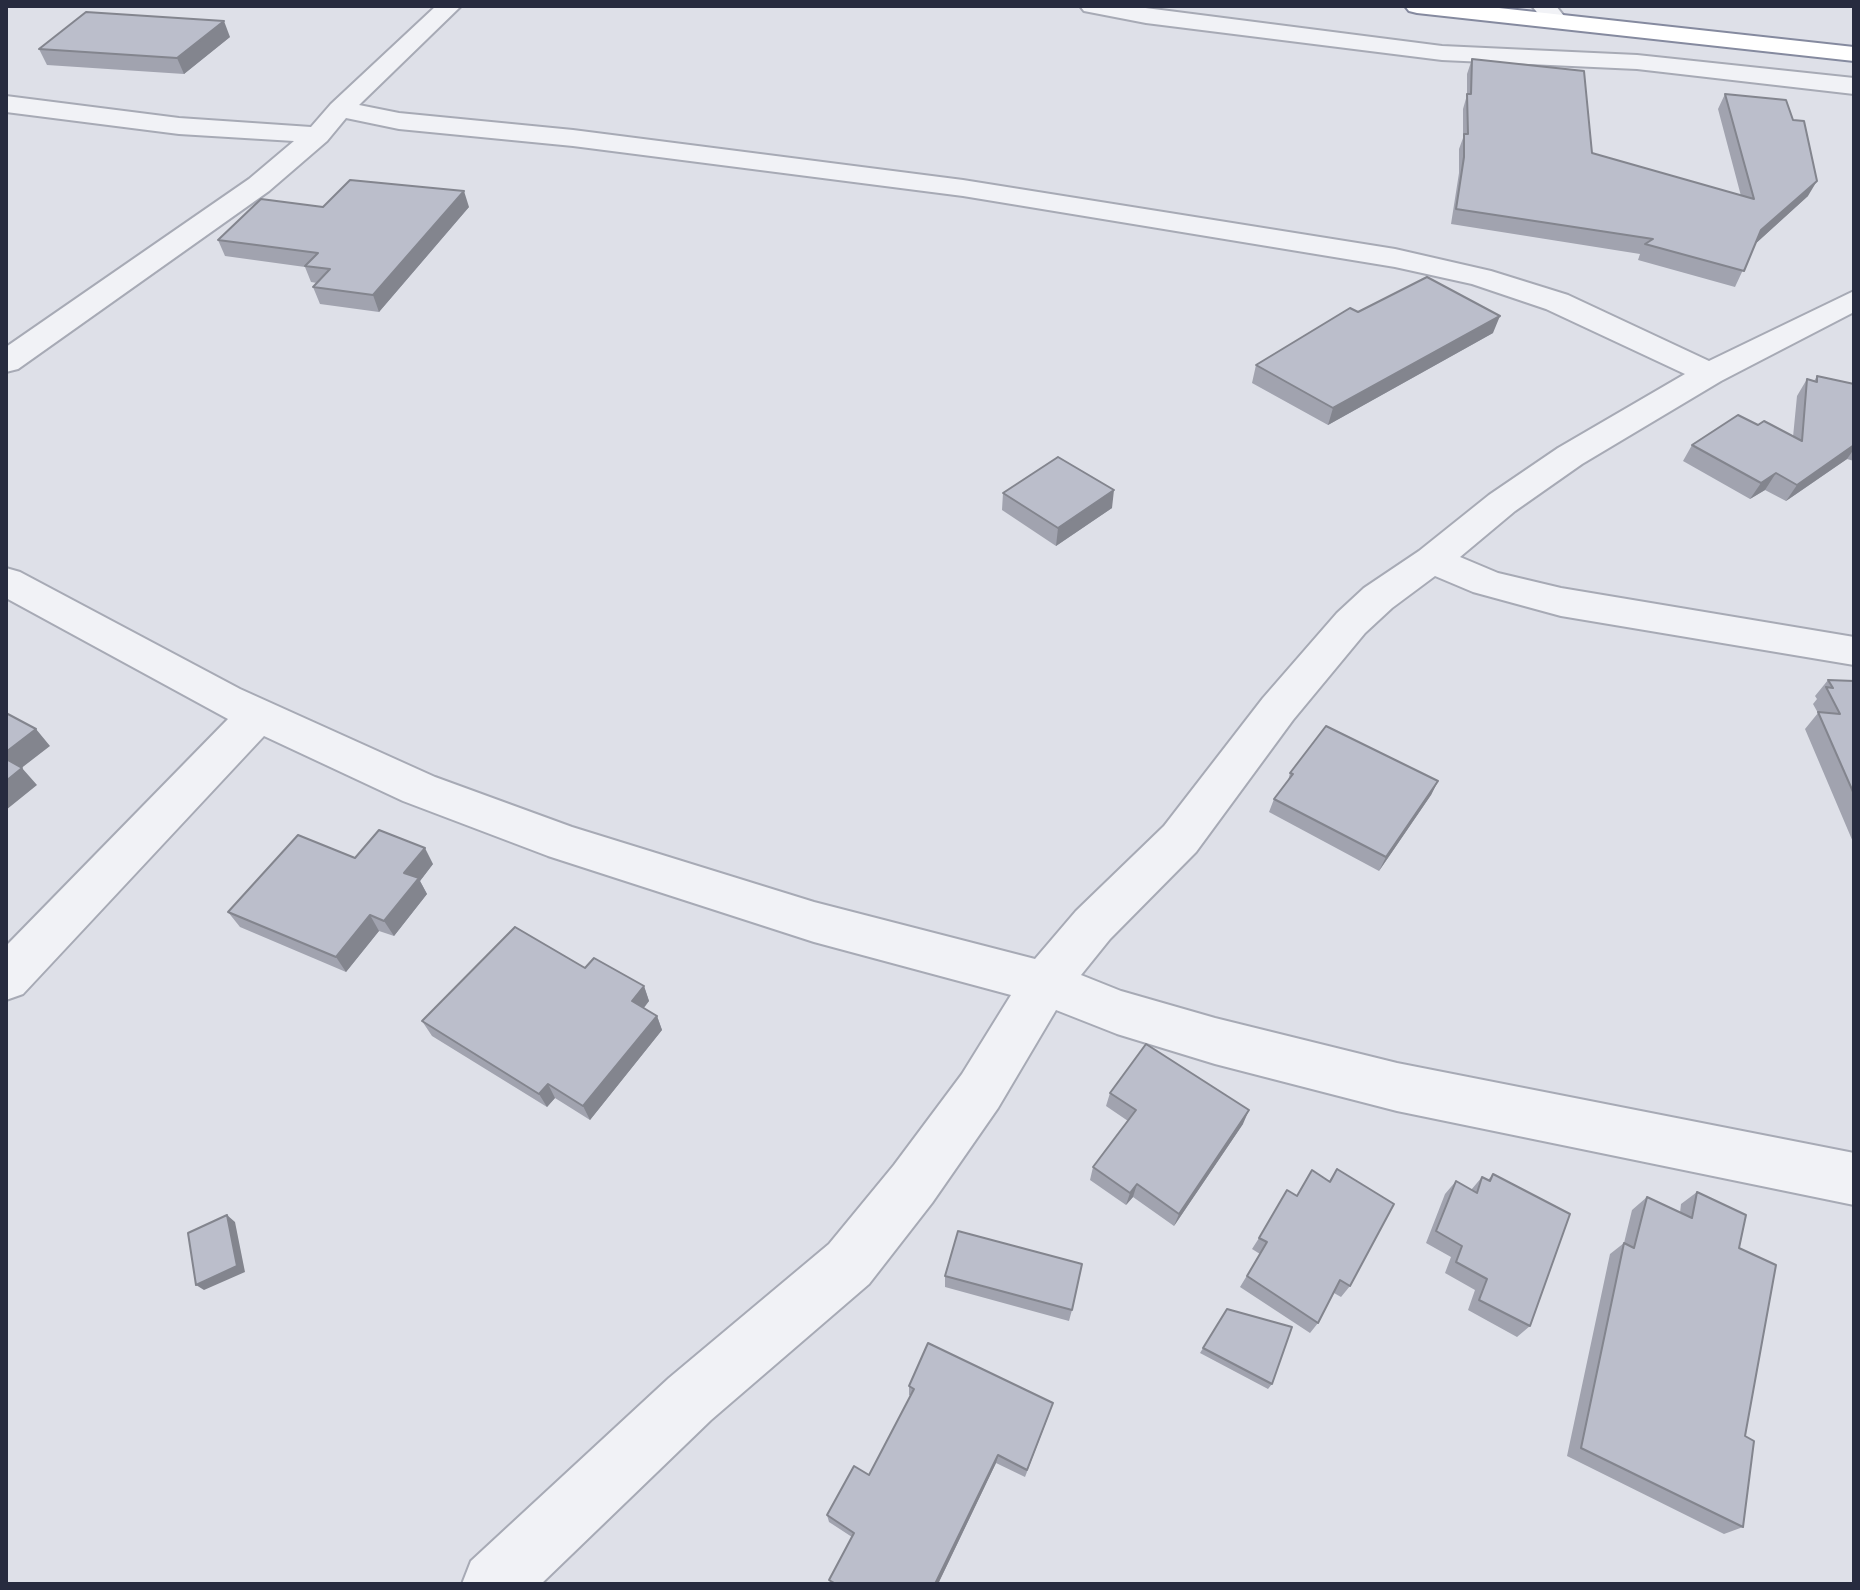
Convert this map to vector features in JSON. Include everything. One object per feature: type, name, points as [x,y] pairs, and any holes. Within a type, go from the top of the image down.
[{"type":"highway","points":[[1417,6],[1550,14],[1854,54]]},
{"type":"street","points":[[6,362],[259,185],[318,135],[340,109],[449,6]]},
{"type":"street","points":[[1092,6],[1146,16],[1442,53],[1637,62],[1850,90]]},
{"type":"street","points":[[6,104],[179,126],[318,135]]},
{"type":"street","points":[[340,109],[399,121],[573,138],[978,190],[1395,258],[1480,277],[1557,302],[1665,350],[1709,374]]},
{"type":"street","points":[[494,1584],[690,1399],[849,1264],[913,1184],[980,1091],[1045,983],[1093,925],[1180,839],[1278,709],[1351,623],[1378,598],[1432,560],[1502,503],[1570,456],[1709,374],[1854,300]]},
{"type":"street","points":[[1432,560],[1487,583],[1561,602],[1854,651]]},
{"type":"street","points":[[6,581],[258,715],[419,789],[564,843],[814,922],[1045,983],[1117,1012],[1215,1041],[1397,1087],[1854,1179]]},
{"type":"street","points":[[6,979],[258,715]]},
{"type":"building","points":[[86,12],[224,21],[177,58],[39,49]]},
{"type":"building","points":[[1472,59],[1584,71],[1592,153],[1754,199],[1725,94],[1786,100],[1793,120],[1804,121],[1817,181],[1761,230],[1744,271],[1645,244],[1653,239],[1456,209],[1464,157],[1464,134],[1468,134],[1467,94],[1471,94]]},
{"type":"building","points":[[350,180],[464,191],[373,295],[313,287],[330,269],[305,266],[318,253],[218,240],[261,199],[323,207]]},
{"type":"building","points":[[1427,277],[1500,316],[1333,408],[1256,365],[1350,308],[1358,312]]},
{"type":"building","points":[[1817,376],[1854,384],[1854,445],[1797,485],[1776,473],[1761,483],[1692,445],[1738,415],[1758,425],[1764,421],[1802,441],[1807,379],[1817,382]]},
{"type":"building","points":[[1058,457],[1114,490],[1058,528],[1003,493]]},
{"type":"building","points":[[1828,680],[1854,681],[1854,794],[1818,712],[1840,714],[1826,687],[1833,688]]},
{"type":"building","points":[[6,713],[36,729],[6,752]]},
{"type":"building","points":[[1326,726],[1438,781],[1386,857],[1274,799]]},
{"type":"building","points":[[6,759],[22,768],[6,781]]},
{"type":"building","points":[[379,830],[425,848],[404,873],[419,878],[384,921],[370,915],[336,957],[228,912],[298,835],[355,858]]},
{"type":"building","points":[[515,927],[585,968],[594,958],[644,986],[632,1001],[657,1016],[583,1106],[548,1084],[539,1094],[422,1021]]},
{"type":"building","points":[[1146,1044],[1249,1110],[1179,1214],[1137,1184],[1130,1193],[1093,1167],[1136,1110],[1110,1093]]},
{"type":"building","points":[[1337,1169],[1394,1204],[1350,1286],[1340,1280],[1318,1323],[1247,1276],[1267,1242],[1259,1238],[1287,1190],[1297,1196],[1312,1170],[1330,1182]]},
{"type":"building","points":[[1493,1174],[1570,1214],[1530,1326],[1479,1300],[1487,1279],[1456,1262],[1462,1246],[1436,1231],[1456,1181],[1477,1193],[1482,1177],[1490,1181]]},
{"type":"building","points":[[1697,1192],[1746,1215],[1739,1248],[1776,1265],[1745,1436],[1754,1441],[1743,1527],[1581,1448],[1624,1243],[1634,1248],[1647,1197],[1692,1218]]},
{"type":"building","points":[[227,1215],[237,1266],[196,1285],[188,1233]]},
{"type":"building","points":[[958,1231],[1082,1264],[1072,1310],[945,1276]]},
{"type":"building","points":[[1227,1309],[1292,1327],[1272,1384],[1203,1348]]},
{"type":"building","points":[[928,1343],[1053,1403],[1027,1470],[998,1455],[935,1584],[836,1584],[829,1580],[854,1533],[827,1515],[854,1466],[869,1475],[914,1389],[909,1386]]}]
